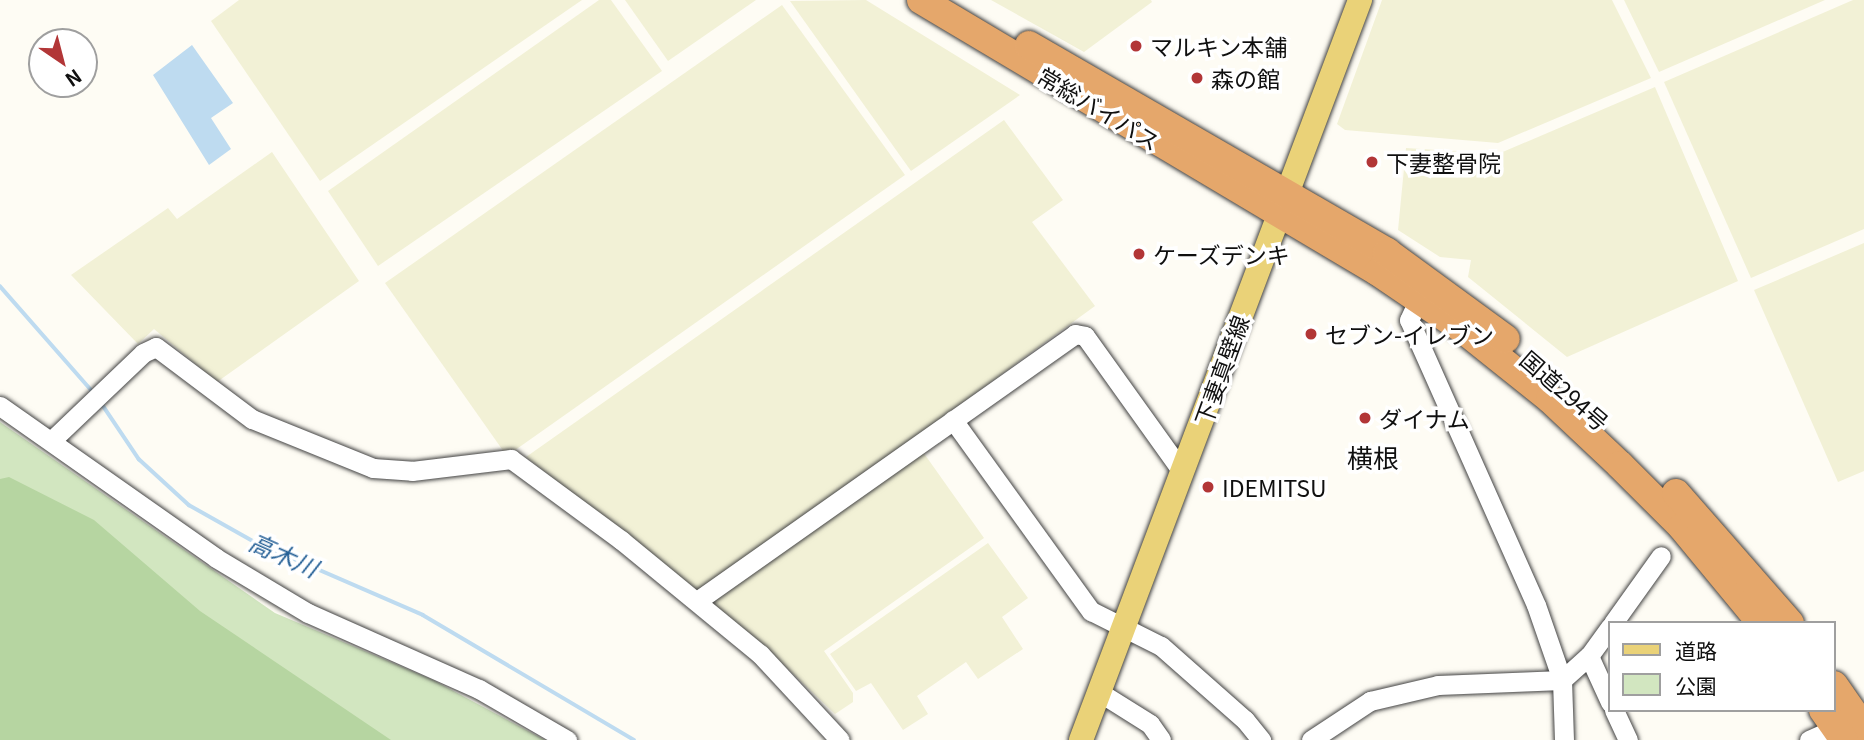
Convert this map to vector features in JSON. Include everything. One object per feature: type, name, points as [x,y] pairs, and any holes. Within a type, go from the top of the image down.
[{"type":"highway","name":"常総バイパス","points":[[921,0],[1283,203]]},
{"type":"highway","name":"常総バイパス","points":[[954,0],[1121,97]]},
{"type":"highway","name":"国道294号","points":[[1121,97],[1283,203],[1419,299],[1550,399],[1682,527],[1759,621]]},
{"type":"highway","name":"国道294号","points":[[1283,203],[1452,298],[1565,388],[1696,514],[1788,621]]},
{"type":"highway","points":[[1836,690],[1848,723]]},
{"type":"main road","name":"下妻真壁線","points":[[1081,740],[1360,0]]},
{"type":"street","points":[[1419,299],[1409,320],[1536,605],[1562,680],[1564,740]]},
{"type":"street","points":[[697,601],[1080,333],[1183,473]]},
{"type":"street","points":[[51,441],[144,352],[156,347],[252,419],[373,468],[412,471],[511,458],[697,601],[760,654],[840,740]]},
{"type":"street","points":[[0,406],[216,558],[308,613],[479,689],[567,740]]},
{"type":"street","points":[[953,420],[1091,611],[1161,646],[1245,720],[1261,740]]},
{"type":"street","points":[[1615,621],[1661,556]]},
{"type":"street","points":[[1311,740],[1370,701],[1438,685],[1562,680],[1589,656],[1608,630]]},
{"type":"street","points":[[1589,656],[1608,698]]},
{"type":"street","points":[[1100,692],[1150,724],[1161,740]]},
{"type":"street","points":[[1615,712],[1628,740]]},
{"type":"street","points":[[1810,740],[1848,723]]},
{"type":"green space","points":[[239,0],[582,0],[320,181],[211,21]]},
{"type":"green space","points":[[599,0],[611,0],[662,71],[378,266],[328,191]]},
{"type":"green space","points":[[625,0],[756,0],[668,61]]},
{"type":"green space","points":[[866,0],[1020,95],[911,171],[790,1]]},
{"type":"green space","points":[[991,0],[1151,0],[1152,2],[1084,52]]},
{"type":"green space","points":[[1382,0],[1612,0],[1651,78],[1498,143],[1345,130],[1337,124]]},
{"type":"green space","points":[[1624,0],[1825,0],[1659,72]]},
{"type":"green space","points":[[1853,0],[1864,0],[1864,229],[1751,278],[1664,82]]},
{"type":"green space","points":[[782,5],[905,175],[511,453],[504,452],[385,283]]},
{"type":"green space","points":[[1655,87],[1738,281],[1567,357],[1468,277],[1471,260],[1440,257],[1398,230],[1406,148],[1498,154]]},
{"type":"green space","points":[[1004,120],[1063,200],[1032,222],[1095,306],[818,508],[696,591],[526,457]]},
{"type":"green space","points":[[272,152],[359,281],[217,382],[154,329],[138,344],[71,275],[168,208],[177,219]]},
{"type":"green space","points":[[1864,243],[1864,471],[1838,482],[1754,290]]},
{"type":"green space","points":[[0,422],[275,613],[433,680],[545,740],[0,740]]},
{"type":"green space","points":[[923,452],[984,538],[824,651],[853,693],[853,702],[835,714],[766,648],[711,604],[712,599]]},
{"type":"green space","points":[[9,477],[94,520],[200,611],[391,740],[0,740],[0,479]]},
{"type":"green space","points":[[988,543],[1028,598],[1002,617],[1023,649],[978,679],[966,662],[917,696],[928,714],[903,730],[871,683],[856,691],[830,654]]},
{"type":"water","points":[[192,45],[233,103],[211,118],[231,149],[209,165],[153,75]]},
{"type":"waterway","name":"高木川","points":[[0,286],[93,392]]},
{"type":"waterway","name":"高木川","points":[[100,401],[139,459],[189,505],[253,541],[423,615],[634,740]]},
{"type":"place","name":"マルキン本舗","points":[[1136,46]]},
{"type":"place","name":"森の館","points":[[1197,78]]},
{"type":"place","name":"下妻整骨院","points":[[1372,162]]},
{"type":"place","name":"ケーズデンキ","points":[[1139,254]]},
{"type":"place","name":"セブン-イレブン","points":[[1311,334]]},
{"type":"place","name":"ダイナム","points":[[1365,418]]},
{"type":"place","name":"IDEMITSU","points":[[1208,487]]},
{"type":"district","name":"横根","points":[[1373,457]]}]
